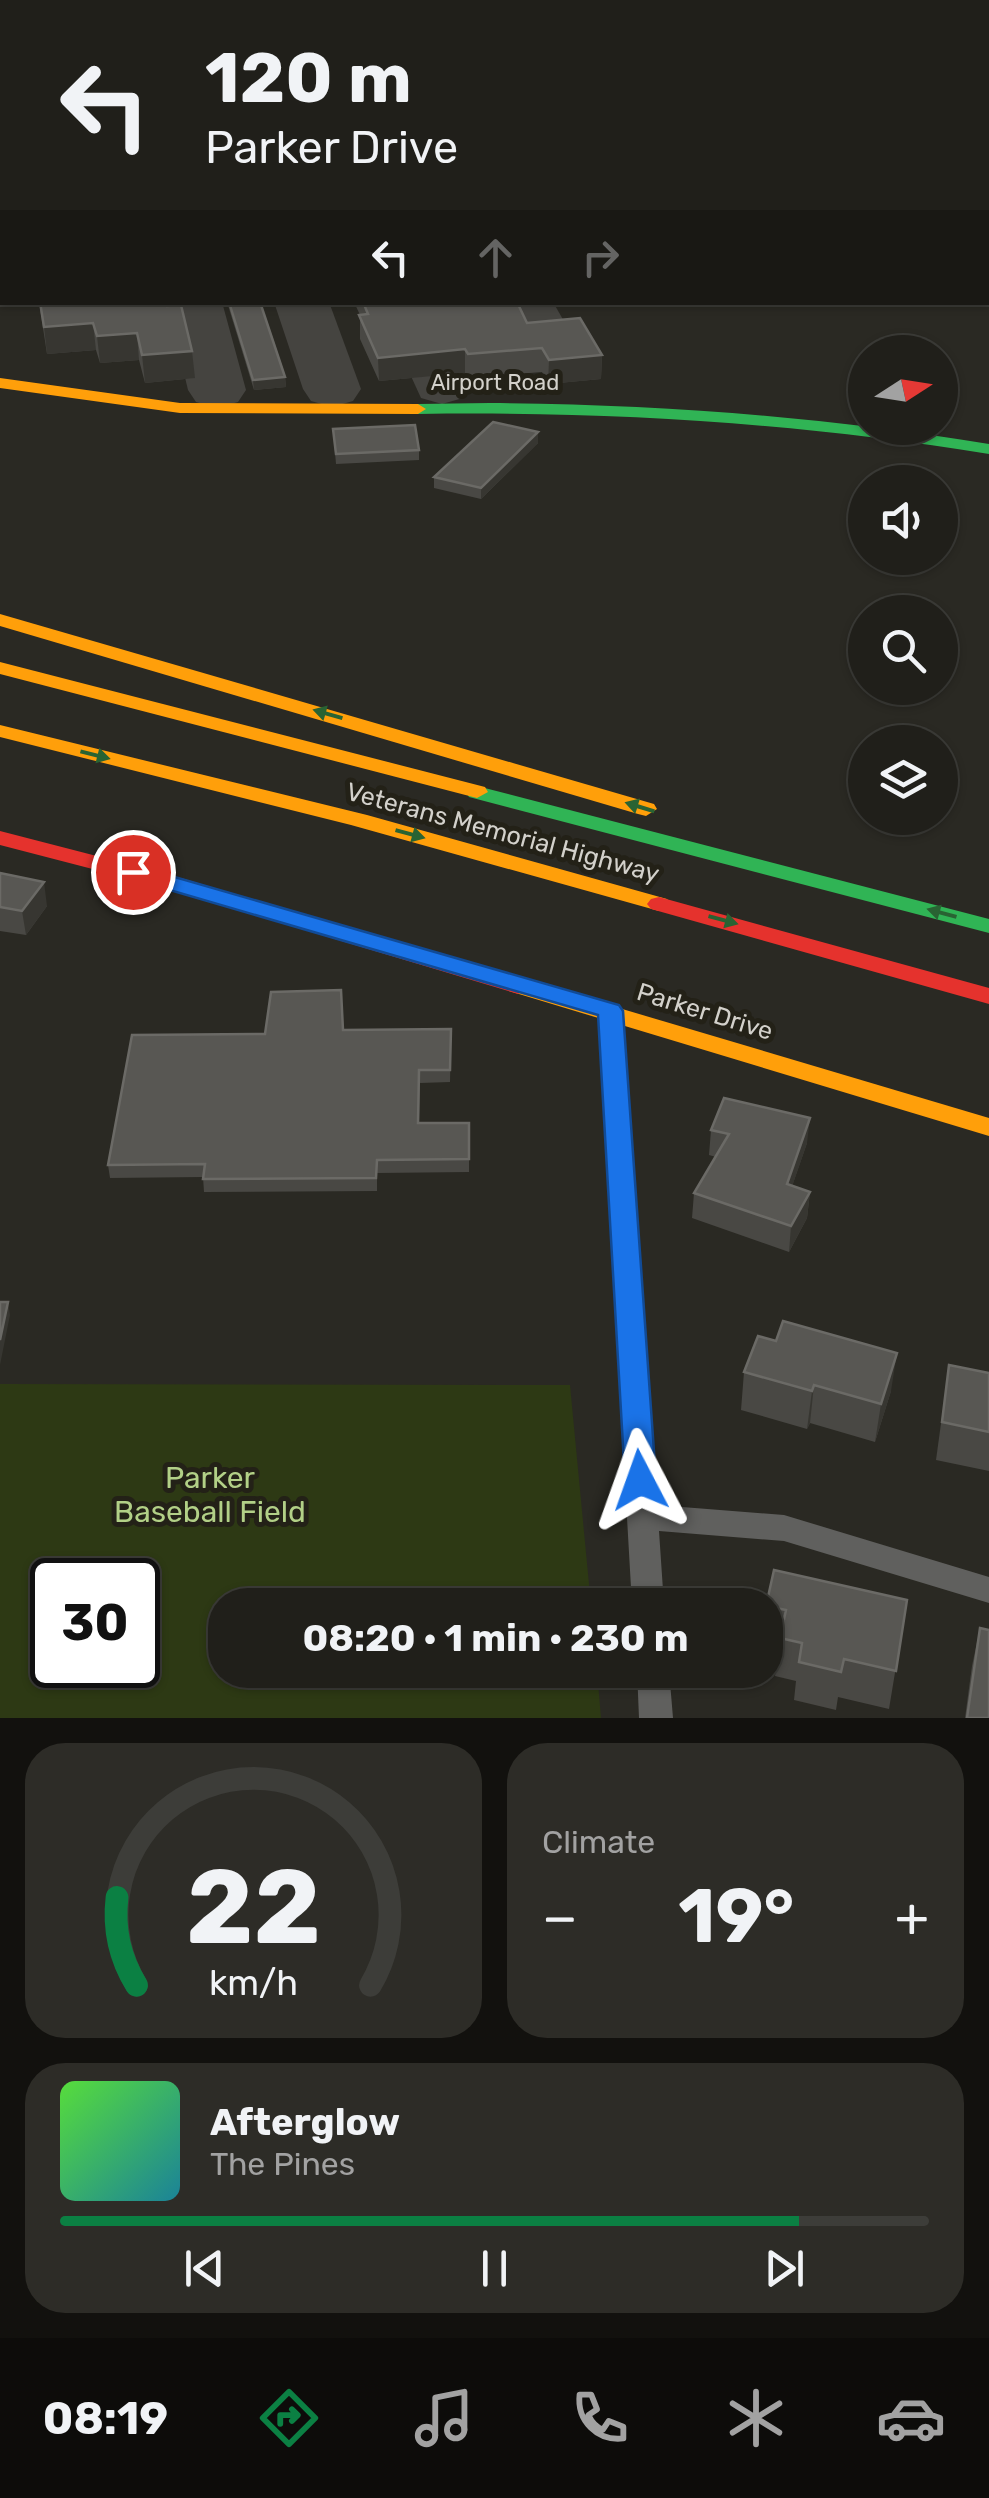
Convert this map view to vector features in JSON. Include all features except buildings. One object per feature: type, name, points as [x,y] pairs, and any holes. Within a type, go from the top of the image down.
[{"type":"main road","name":"Airport Road","points":[[0,383],[90,400],[182,408],[652,409],[759,417],[935,439],[989,450]]},
{"type":"main road","points":[[0,620],[673,817]]},
{"type":"main road","name":"Veterans Memorial Highway","points":[[0,668],[989,926]]},
{"type":"main road","name":"Veterans Memorial Highway","points":[[0,732],[359,820],[989,996]]},
{"type":"main road","points":[[710,830],[895,901]]},
{"type":"main road","name":"Parker Drive","points":[[0,838],[166,880],[989,1127]]},
{"type":"street","points":[[610,1011],[647,1588]]},
{"type":"street","points":[[643,1517],[784,1528],[989,1590]]},
{"type":"street","points":[[654,1688],[656,1718]]},
{"type":"green space","name":"Parker Baseball Field","points":[[0,1384],[570,1385],[589,1588],[208,1588],[208,1688],[598,1688],[601,1718],[0,1718]]},
{"type":"taxiway","points":[[195,305],[217,390]]},
{"type":"taxiway","points":[[302,305],[332,389]]},
{"type":"taxiway","points":[[405,305],[442,386]]},
{"type":"taxiway","points":[[527,305],[541,330]]},
{"type":"traffic: fast","points":[[418,409],[562,408],[705,414],[847,428],[989,449]]},
{"type":"traffic: fast","points":[[477,792],[989,926]]},
{"type":"traffic: slow","points":[[0,383],[180,408],[418,409]]},
{"type":"traffic: slow","points":[[0,620],[646,809]]},
{"type":"traffic: slow","points":[[0,668],[477,792]]},
{"type":"traffic: slow","points":[[0,731],[359,820],[659,904]]},
{"type":"traffic: slow","points":[[518,986],[989,1127]]},
{"type":"traffic: jam","points":[[0,838],[166,881],[518,986]]},
{"type":"traffic: jam","points":[[659,904],[989,996]]},
{"type":"route","points":[[133,872],[610,1011],[640,1480]]}]
